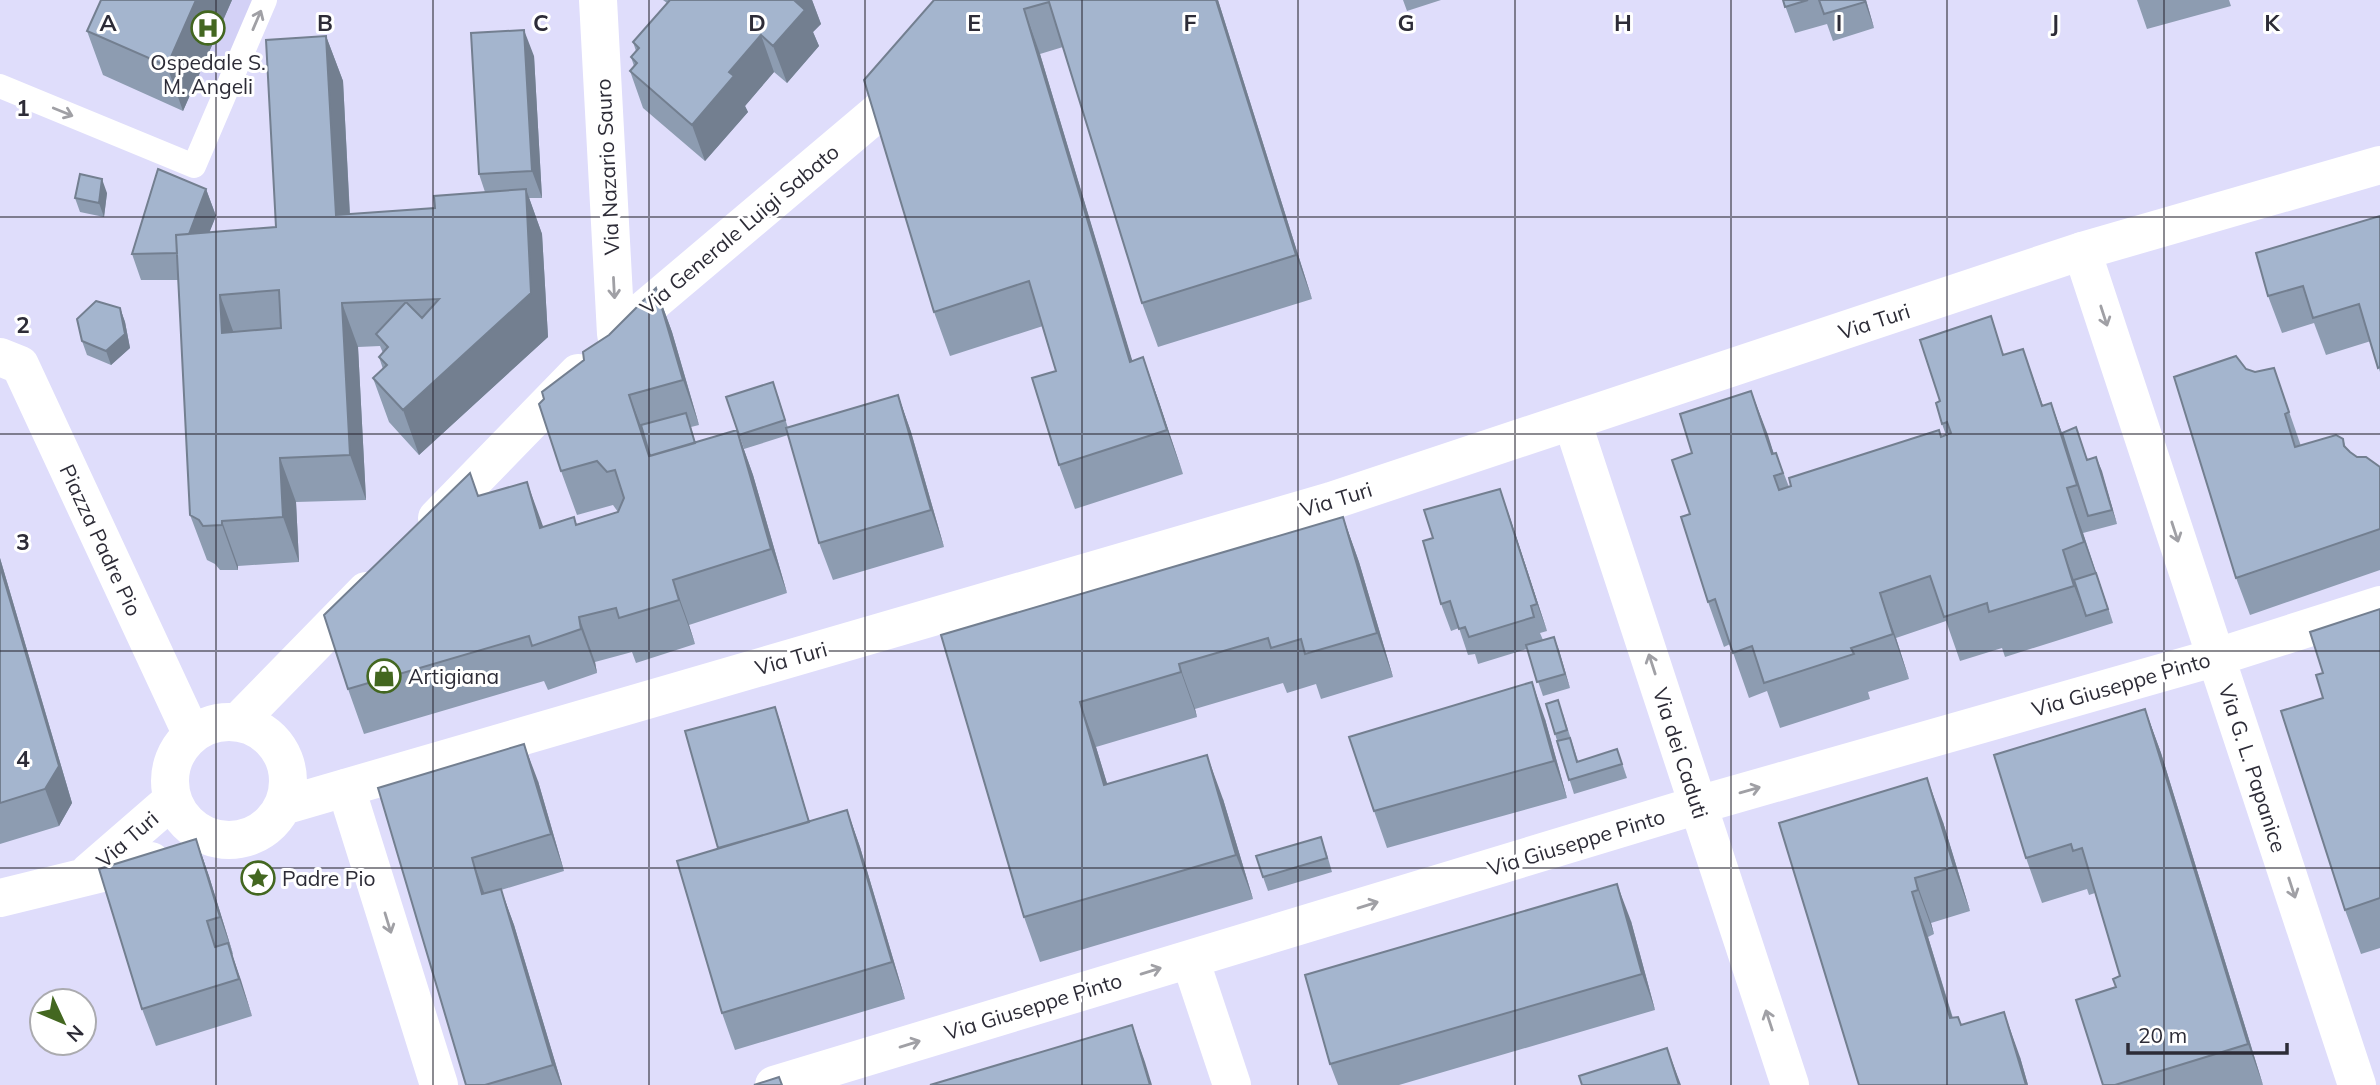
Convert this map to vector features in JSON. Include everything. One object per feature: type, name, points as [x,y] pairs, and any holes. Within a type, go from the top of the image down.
[{"type":"street","name":"Via Nazario Sauro","points":[[598,0],[616,334]]},
{"type":"street","name":"Via Generale Luigi Sabato","points":[[238,722],[616,334],[896,97],[967,0]]},
{"type":"street","name":"Via Turi","points":[[283,806],[1331,501],[2082,251],[2380,165]]},
{"type":"street","name":"Via G. L. Papanice","points":[[2082,251],[2357,1085]]},
{"type":"street","name":"Piazza Padre Pio","points":[[0,357],[20,365],[192,735]]},
{"type":"street","name":"Via dei Caduti","points":[[1572,421],[1790,1085]]},
{"type":"street","name":"Via Giuseppe Pinto","points":[[774,1085],[860,1073],[1190,959],[1698,805],[2217,657],[2380,605]]},
{"type":"street","points":[[238,722],[256,728],[270,738],[282,753],[287,770],[288,789],[283,806],[265,827],[240,839],[223,840],[206,836],[192,828],[180,815],[172,800],[169,782],[179,748],[192,735],[206,726],[238,722]]},
{"type":"street","points":[[346,788],[439,1085]]},
{"type":"street","name":"Via Turi","points":[[83,878],[172,800]]},
{"type":"street","name":"Via Turi","points":[[0,898],[240,839]]},
{"type":"street","points":[[1190,959],[1231,1085]]},
{"type":"lane","points":[[0,86],[194,166],[265,0]]},
{"type":"shaded area","name":"Ospedale S. M. Angeli","points":[[176,0],[266,0],[224,88],[149,56]]},
{"type":"building","points":[[101,0],[196,0],[167,66],[87,31]]},
{"type":"building","points":[[670,0],[796,0],[805,10],[773,46],[761,35],[729,72],[734,76],[692,125],[630,71],[637,63],[631,57],[639,48],[633,42]]},
{"type":"building","points":[[934,0],[1216,0],[1296,255],[1142,303],[1049,2],[1024,9],[1130,362],[1143,357],[1167,430],[1059,465],[1032,378],[1056,371],[1029,281],[934,312],[864,80]]},
{"type":"building","points":[[1783,0],[1808,0],[1785,7]]},
{"type":"building","points":[[1819,0],[1864,0],[1865,2],[1824,14]]},
{"type":"building","points":[[524,30],[532,171],[479,174],[471,33]]},
{"type":"building","points":[[326,36],[336,215],[435,208],[434,196],[526,189],[531,293],[403,410],[373,378],[387,365],[379,357],[388,347],[376,334],[406,302],[422,318],[439,299],[342,303],[350,455],[280,458],[283,517],[222,521],[222,525],[203,526],[190,515],[176,235],[276,227],[266,40]],"holes":[[[279,290],[281,328],[222,333],[220,295]]]},
{"type":"building","points":[[158,169],[206,189],[189,234],[176,235],[177,253],[132,254]]},
{"type":"building","points":[[80,174],[102,179],[99,203],[75,198]]},
{"type":"building","points":[[2380,216],[2378,368],[2359,304],[2313,318],[2303,286],[2268,296],[2256,253]]},
{"type":"building","points":[[656,288],[683,380],[629,395],[649,456],[737,430],[771,549],[673,580],[679,600],[619,618],[616,608],[579,617],[581,629],[532,646],[529,636],[348,689],[324,615],[470,473],[478,496],[527,482],[540,528],[574,517],[576,525],[618,512],[624,498],[615,470],[607,472],[597,461],[561,471],[539,404],[544,399],[542,392],[584,360],[583,352],[609,335]]},
{"type":"building","points":[[96,301],[120,308],[125,334],[106,351],[82,341],[77,319]]},
{"type":"building","points":[[1991,316],[2003,355],[2023,349],[2042,406],[2051,403],[2077,485],[2067,488],[2084,542],[2063,550],[2074,586],[1989,612],[1987,603],[1944,617],[1930,576],[1880,593],[1893,634],[1851,648],[1854,654],[1764,683],[1752,646],[1733,653],[1715,599],[1708,602],[1681,517],[1690,514],[1672,460],[1692,453],[1680,414],[1751,391],[1772,454],[1776,453],[1783,473],[1774,476],[1779,490],[1791,486],[1789,478],[1939,430],[1941,437],[1951,433],[1947,422],[1942,424],[1936,403],[1940,401],[1920,340]]},
{"type":"building","points":[[2236,356],[2246,369],[2255,372],[2274,368],[2289,412],[2285,414],[2295,447],[2336,435],[2343,439],[2344,446],[2350,452],[2357,457],[2366,457],[2380,467],[2380,529],[2236,578],[2174,377]]},
{"type":"building","points":[[773,382],[785,420],[739,435],[726,397]]},
{"type":"building","points":[[898,395],[931,510],[819,543],[786,428]]},
{"type":"building","points":[[686,413],[695,443],[650,456],[641,425]]},
{"type":"building","points":[[2076,427],[2087,460],[2096,457],[2112,510],[2088,516],[2062,433]]},
{"type":"building","points":[[1500,489],[1537,604],[1531,606],[1534,617],[1469,637],[1465,627],[1459,629],[1450,601],[1441,604],[1423,541],[1433,538],[1424,510]]},
{"type":"building","points":[[1343,517],[1377,633],[1305,654],[1301,639],[1271,648],[1268,638],[1179,664],[1181,672],[1080,702],[1104,785],[1207,755],[1236,855],[1024,917],[941,635]]},
{"type":"building","points":[[0,566],[59,766],[45,789],[0,803]]},
{"type":"building","points":[[2096,573],[2108,609],[2086,616],[2074,580]]},
{"type":"building","points":[[2380,609],[2380,898],[2345,910],[2281,711],[2323,698],[2316,675],[2323,673],[2310,632]]},
{"type":"building","points":[[1554,637],[1565,674],[1537,682],[1526,645]]},
{"type":"building","points":[[1532,682],[1554,761],[1374,811],[1349,737]]},
{"type":"building","points":[[1558,700],[1567,730],[1555,734],[1546,704]]},
{"type":"building","points":[[775,707],[809,822],[718,848],[685,731]]},
{"type":"building","points":[[2145,709],[2248,1044],[2115,1085],[2103,1085],[2076,1000],[2116,987],[2113,979],[2120,976],[2082,848],[2073,851],[2071,844],[2026,858],[1994,755]]},
{"type":"building","points":[[1570,738],[1577,762],[1617,749],[1622,764],[1569,780],[1557,741]]},
{"type":"building","points":[[524,744],[551,834],[472,858],[482,894],[501,889],[553,1065],[485,1085],[466,1085],[378,788]]},
{"type":"building","points":[[1927,778],[1954,867],[1915,878],[1918,890],[1912,892],[1950,1018],[1958,1017],[1961,1025],[2004,1012],[2026,1085],[1859,1085],[1779,823]]},
{"type":"building","points":[[847,810],[892,962],[722,1013],[677,861]]},
{"type":"building","points":[[1321,837],[1327,858],[1263,877],[1256,856]]},
{"type":"building","points":[[196,839],[220,917],[207,921],[215,947],[228,943],[239,979],[142,1009],[99,869]]},
{"type":"building","points":[[1617,884],[1642,974],[1330,1064],[1305,975]]},
{"type":"building","points":[[1132,1025],[1150,1085],[930,1085]]},
{"type":"building","points":[[1667,1048],[1679,1085],[1582,1085],[1579,1076]]},
{"type":"building","points":[[779,1077],[782,1085],[754,1085]]},
{"type":"place","name":"Ospedale S. M. Angeli","points":[[208,28]]},
{"type":"place","name":"Artigiana","points":[[384,676]]},
{"type":"place","name":"Padre Pio","points":[[258,878]]}]
